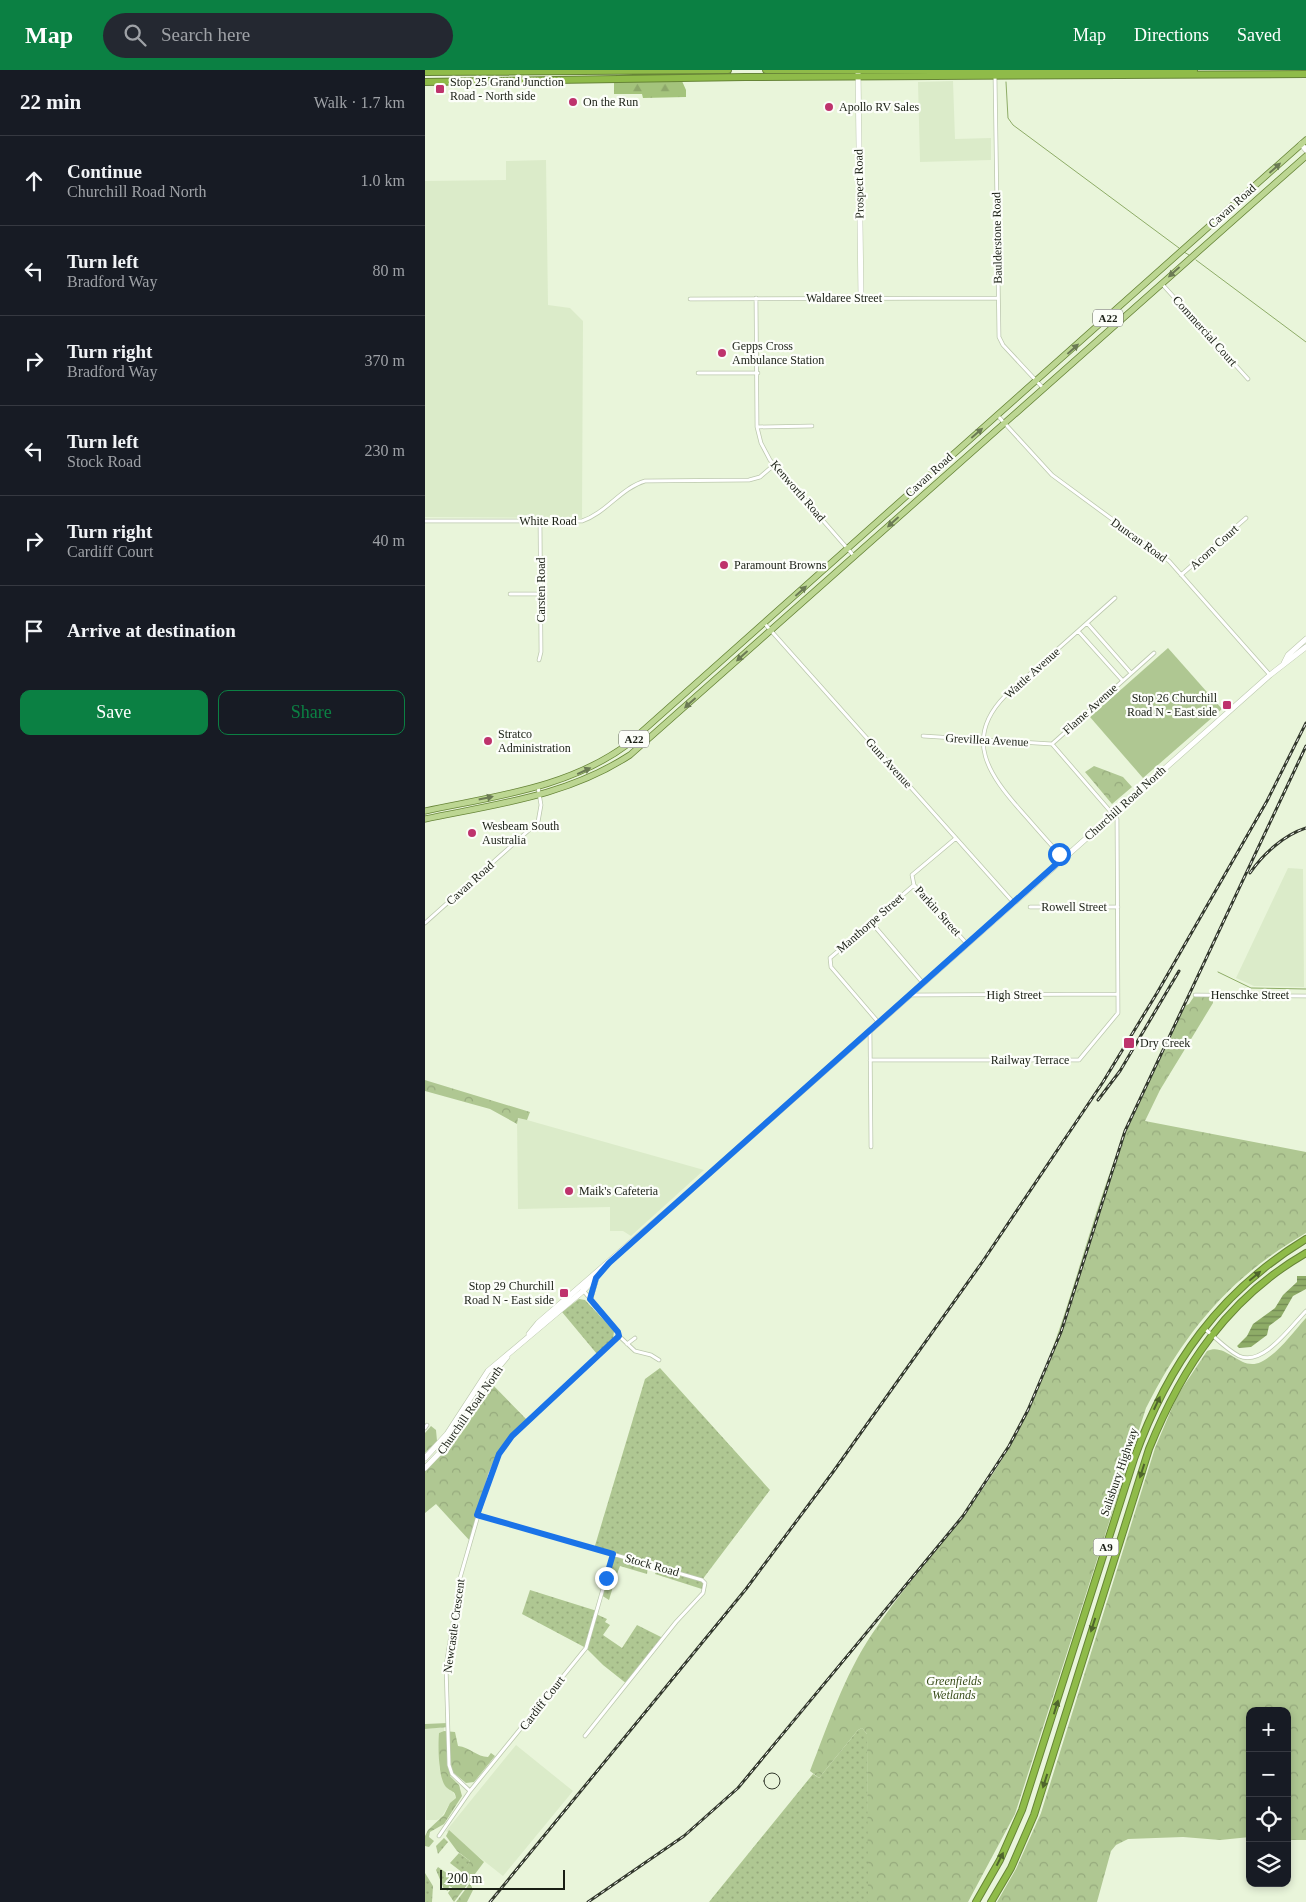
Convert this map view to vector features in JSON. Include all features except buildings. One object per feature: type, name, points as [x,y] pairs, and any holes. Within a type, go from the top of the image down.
[{"type":"highway","points":[[425,82],[728,70]]},
{"type":"highway","points":[[766,70],[839,70],[858,73]]},
{"type":"highway","points":[[1095,73],[1194,70]]},
{"type":"highway","points":[[492,71],[492,80]]},
{"type":"highway","points":[[425,72],[1305,74]]},
{"type":"highway","name":"Salisbury Highway","points":[[977,1902],[1000,1860],[1027,1794],[1143,1433],[1170,1376],[1202,1328],[1253,1277],[1306,1239]]},
{"type":"highway","name":"Salisbury Highway","points":[[991,1902],[1011,1868],[1034,1815],[1149,1449],[1166,1408],[1187,1369],[1212,1334],[1245,1299],[1279,1271],[1306,1254]]},
{"type":"main road","name":"Cavan Road","points":[[425,812],[538,787],[567,778],[606,760],[661,716],[765,624],[1187,248],[1303,142]]},
{"type":"main road","name":"Cavan Road","points":[[425,819],[540,795],[570,786],[600,774],[630,755],[1306,156]]},
{"type":"main road","points":[[1295,165],[1306,161]]},
{"type":"main road","points":[[713,682],[715,667]]},
{"type":"main road","points":[[661,716],[667,723]]},
{"type":"street","name":"Prospect Road","points":[[858,73],[861,298]]},
{"type":"street","name":"Baulderstone Road","points":[[995,74],[1000,340],[1043,389]]},
{"type":"street","points":[[1303,142],[1306,150]]},
{"type":"street","name":"Commercial Court","points":[[1162,283],[1248,379]]},
{"type":"street","name":"Waldaree Street","points":[[690,298],[998,298]]},
{"type":"street","name":"Kenworth Road","points":[[756,298],[757,426],[761,443],[774,465],[855,556]]},
{"type":"street","points":[[698,373],[758,373]]},
{"type":"street","name":"Duncan Road","points":[[998,416],[1052,476],[1169,561],[1270,675]]},
{"type":"street","points":[[757,426],[812,426]]},
{"type":"street","name":"White Road","points":[[425,521],[582,521],[633,486],[645,481],[749,480],[760,477],[774,465]]},
{"type":"street","name":"Acorn Court","points":[[1181,575],[1246,518]]},
{"type":"street","name":"Carsten Road","points":[[539,660],[541,652],[540,521]]},
{"type":"street","points":[[510,594],[541,594]]},
{"type":"street","name":"Wattle Avenue","points":[[1063,858],[998,784],[987,765],[983,740],[991,714],[997,704],[1115,598]]},
{"type":"street","points":[[1087,623],[1131,673]]},
{"type":"street","name":"Gum Avenue","points":[[765,624],[1013,902]]},
{"type":"street","points":[[1078,631],[1123,680]]},
{"type":"street","name":"Churchill Road North","points":[[1283,663],[1288,654],[1306,639]]},
{"type":"street","name":"Churchill Road North","points":[[581,1289],[596,1278],[609,1263],[1283,663],[1306,648]]},
{"type":"street","name":"Flame Avenue","points":[[1114,814],[1052,744],[1154,653]]},
{"type":"street","name":"Grevillea Avenue","points":[[923,736],[1052,744]]},
{"type":"street","name":"Cavan Road","points":[[425,923],[536,825],[541,812],[538,787]]},
{"type":"street","name":"Railway Terrace","points":[[870,1060],[1079,1060],[1117,1015],[1119,828],[1114,814]]},
{"type":"street","name":"Parkin Street","points":[[956,838],[912,875],[913,885],[967,944]]},
{"type":"street","name":"Manthorpe Street","points":[[879,1023],[831,966],[830,958],[913,885]]},
{"type":"street","name":"Rowell Street","points":[[1030,907],[1118,907]]},
{"type":"street","points":[[871,922],[923,984]]},
{"type":"street","name":"High Street","points":[[910,995],[1117,994]]},
{"type":"street","name":"Henschke Street","points":[[1195,995],[1306,996]]},
{"type":"street","points":[[869,1031],[871,1147]]},
{"type":"street","name":"Churchill Road North","points":[[425,1458],[447,1434],[488,1371],[529,1334],[540,1328],[581,1289],[602,1265],[609,1263]]},
{"type":"street","points":[[590,1299],[596,1278]]},
{"type":"street","points":[[581,1289],[627,1344],[639,1354],[651,1355],[659,1360]]},
{"type":"street","points":[[1202,1328],[1239,1356],[1254,1358],[1268,1350],[1306,1310]]},
{"type":"street","name":"Newcastle Crescent","points":[[471,1791],[452,1774],[450,1768],[446,1666],[460,1578],[490,1474],[507,1442],[619,1336]]},
{"type":"street","points":[[627,1344],[635,1338]]},
{"type":"street","name":"Churchill Road North","points":[[425,1468],[450,1442],[492,1375],[512,1350]]},
{"type":"street","points":[[447,1434],[450,1442]]},
{"type":"street","name":"Stock Road","points":[[477,1515],[702,1580],[706,1588],[585,1736]]},
{"type":"street","name":"Cardiff Court","points":[[439,1836],[471,1791],[586,1648],[613,1554]]},
{"type":"shaded area","points":[[953,81],[955,139],[991,138],[991,160],[920,162],[918,82]]},
{"type":"shaded area","points":[[546,160],[548,305],[570,308],[583,321],[582,518],[425,517],[425,181],[506,180],[506,161]]},
{"type":"shaded area","points":[[1288,868],[1303,869],[1304,987],[1254,986],[1236,978]]},
{"type":"shaded area","points":[[517,1118],[704,1170],[631,1236],[623,1231],[610,1231],[610,1207],[518,1209]]},
{"type":"shaded area","points":[[1297,1276],[1306,1276],[1306,1289],[1293,1296],[1281,1317],[1269,1326],[1267,1335],[1251,1347],[1239,1348],[1237,1346],[1247,1336],[1253,1324],[1275,1308],[1283,1295],[1297,1282]]},
{"type":"shaded area","points":[[444,1727],[444,1731],[439,1733],[439,1767],[445,1785],[452,1790],[456,1798],[450,1803],[441,1818],[426,1820],[425,1729]]},
{"type":"shaded area","points":[[516,1745],[573,1791],[503,1876],[446,1831]]},
{"type":"green space","points":[[614,81],[682,81],[686,90],[686,97],[643,98],[642,94],[614,94]]},
{"type":"green space","points":[[1168,648],[1222,709],[1143,778],[1090,717]]},
{"type":"green space","points":[[1094,766],[1123,777],[1132,787],[1112,804],[1085,772]]},
{"type":"green space","name":"Greenfields Wetlands","points":[[1195,995],[1213,995],[1213,1003],[1160,1090],[1145,1121],[1306,1152],[1306,1233],[1255,1268],[1213,1308],[1177,1354],[1146,1408],[1015,1814],[968,1902],[868,1902],[867,1734],[862,1728],[858,1730],[819,1778],[810,1771],[837,1701],[862,1650],[905,1588],[976,1499],[1007,1451],[1025,1416],[1054,1344],[1101,1198],[1122,1141],[1182,1007],[1189,1004]]},
{"type":"green space","points":[[425,1080],[530,1112],[527,1120],[518,1118],[517,1124],[490,1109],[425,1091]]},
{"type":"green space","points":[[579,1299],[585,1300],[614,1331],[613,1340],[597,1354],[562,1312]]},
{"type":"green space","points":[[1306,1318],[1306,1840],[1291,1840],[1291,1707],[1246,1707],[1246,1837],[1220,1840],[1183,1837],[1128,1839],[1116,1845],[1111,1851],[1097,1902],[997,1902],[1016,1869],[1041,1813],[1155,1448],[1177,1396],[1207,1351],[1221,1350],[1240,1361],[1253,1364],[1268,1358],[1280,1348]]},
{"type":"green space","points":[[660,1368],[770,1490],[702,1580],[706,1586],[705,1590],[655,1574],[658,1567],[648,1565],[647,1574],[620,1566],[617,1574],[609,1570],[613,1554],[594,1549],[645,1379]]},
{"type":"green space","points":[[489,1381],[528,1421],[505,1444],[489,1473],[470,1541],[436,1504],[425,1513],[425,1468],[450,1442]]},
{"type":"green space","points":[[431,1426],[436,1430],[437,1441],[425,1453],[425,1433]]},
{"type":"green space","points":[[606,1578],[615,1580],[609,1600],[601,1595]]},
{"type":"green space","points":[[530,1590],[597,1611],[596,1614],[607,1619],[605,1622],[610,1625],[603,1635],[622,1648],[637,1625],[663,1638],[627,1684],[603,1665],[586,1648],[522,1614]]},
{"type":"green space","points":[[448,1723],[448,1727],[425,1729],[425,1724]]},
{"type":"green space","points":[[862,1728],[867,1734],[869,1902],[709,1902],[813,1774],[819,1778],[858,1730]]},
{"type":"green space","points":[[444,1731],[455,1732],[458,1746],[484,1757],[488,1757],[491,1753],[495,1756],[474,1782],[466,1783],[454,1773],[450,1776],[459,1785],[462,1796],[444,1824],[430,1832],[429,1837],[434,1841],[429,1847],[425,1846],[425,1836],[428,1830],[444,1815],[450,1803],[456,1798],[454,1792],[443,1783],[441,1776],[439,1733]]},
{"type":"green space","points":[[449,1830],[484,1862],[454,1902],[448,1893],[470,1861],[457,1851],[446,1836]]},
{"type":"green space","points":[[444,1838],[448,1842],[438,1854],[436,1846]]},
{"type":"green space","points":[[459,1853],[470,1861],[463,1873],[450,1863]]},
{"type":"green space","points":[[438,1867],[457,1880],[452,1887],[449,1886],[448,1891],[444,1889],[436,1870]]},
{"type":"green space","points":[[425,1873],[433,1886],[432,1902],[425,1902]]},
{"type":"green space","points":[[470,1883],[473,1890],[467,1902],[456,1902]]},
{"type":"waterway","points":[[1006,82],[1008,118],[1013,125],[1179,248]]},
{"type":"waterway","points":[[1184,252],[1189,255]]},
{"type":"waterway","points":[[1196,260],[1306,342]]},
{"type":"waterway","points":[[1218,972],[1251,988],[1306,989]]},
{"type":"tram line","points":[[772,1773],[778,1775],[780,1781],[778,1787],[772,1789],[766,1787],[764,1781],[766,1775],[772,1773]]},
{"type":"railway","points":[[490,1902],[746,1589],[833,1472],[983,1261],[1103,1082],[1157,993],[1267,801],[1306,723]]},
{"type":"railway","points":[[588,1902],[684,1836],[738,1788],[963,1516],[1009,1446],[1028,1410],[1061,1332],[1125,1131],[1306,746]]},
{"type":"railway","points":[[1250,873],[1261,859],[1282,840],[1306,828]]},
{"type":"railway","points":[[1098,1100],[1120,1071],[1179,971]]},
{"type":"place","name":"Stop 25 Grand Junction Road - North side","points":[[440,89]]},
{"type":"place","name":"On the Run","points":[[573,102]]},
{"type":"place","name":"Apollo RV Sales","points":[[829,107]]},
{"type":"place","name":"Gepps Cross Ambulance Station","points":[[722,353]]},
{"type":"place","name":"Paramount Browns","points":[[724,565]]},
{"type":"place","name":"Stop 26 Churchill Road N - East side","points":[[1227,705]]},
{"type":"place","name":"Stratco Administration","points":[[488,741]]},
{"type":"place","name":"Wesbeam South Australia","points":[[472,833]]},
{"type":"place","name":"Dry Creek","points":[[1129,1043]]},
{"type":"place","name":"Maik's Cafeteria","points":[[569,1191]]},
{"type":"place","name":"Stop 29 Churchill Road N - East side","points":[[564,1293]]},
{"type":"route","points":[[606,1578],[613,1554],[477,1515],[489,1476],[499,1454],[512,1436],[617,1340],[618,1332],[590,1299],[596,1278],[609,1263],[1063,858],[1059,854]]}]
